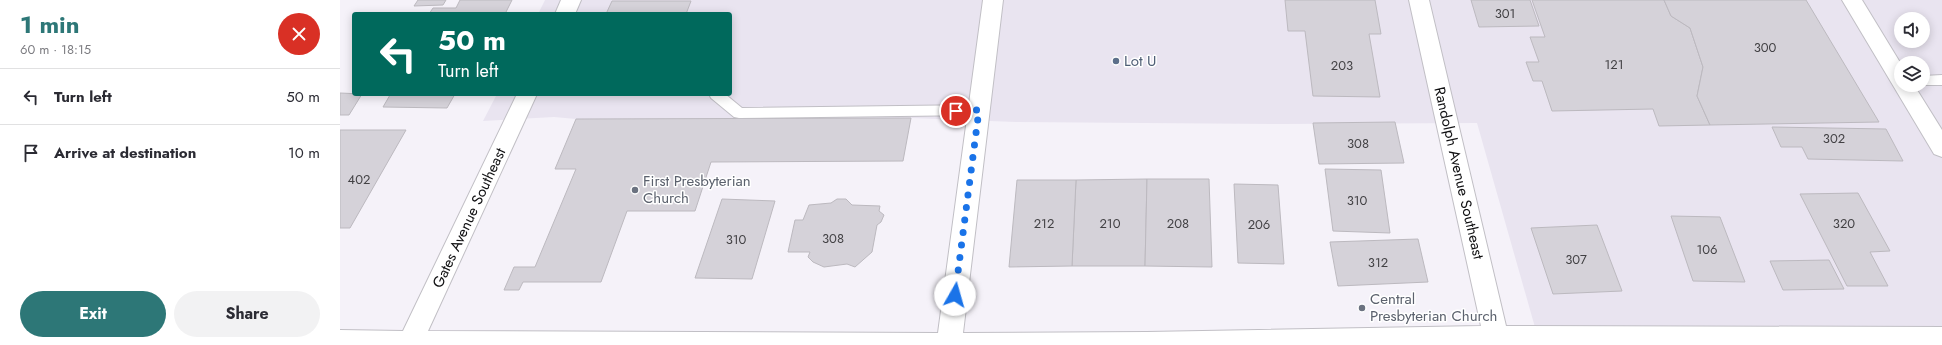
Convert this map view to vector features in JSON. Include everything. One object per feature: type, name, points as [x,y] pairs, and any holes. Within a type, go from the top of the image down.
[{"type":"street","points":[[566,12],[571,0]]},
{"type":"street","points":[[949,344],[993,0]]},
{"type":"street","name":"Randolph Avenue Southeast","points":[[1419,0],[1497,341]]},
{"type":"street","points":[[1852,0],[1894,69]]},
{"type":"street","points":[[1908,92],[1942,148]]},
{"type":"street","name":"Gates Avenue Southeast","points":[[410,342],[526,96]]},
{"type":"street","points":[[340,342],[652,345],[1156,344],[1497,341],[1557,339],[1942,339]]},
{"type":"lane","points":[[1930,81],[1942,80]]},
{"type":"lane","points":[[718,96],[739,113],[979,110]]},
{"type":"shaded area","points":[[545,0],[1942,0],[1942,345],[1540,345],[1477,123],[1281,124],[1016,122],[911,118],[576,119],[554,117],[483,121],[496,96],[732,96],[732,12],[539,12]]},
{"type":"building","points":[[418,0],[446,0],[443,5],[414,6]]},
{"type":"building","points":[[460,0],[512,0],[506,12],[430,12],[433,8],[456,8]]},
{"type":"building","points":[[1285,0],[1375,0],[1381,34],[1369,34],[1380,97],[1313,96],[1305,31],[1288,31]]},
{"type":"building","points":[[1471,0],[1530,0],[1539,26],[1479,27]]},
{"type":"building","points":[[1532,0],[1664,0],[1671,16],[1690,28],[1703,67],[1697,96],[1710,125],[1659,126],[1653,109],[1552,111],[1542,81],[1533,81],[1526,62],[1539,62],[1530,37],[1545,37]]},
{"type":"building","points":[[1664,0],[1806,0],[1879,122],[1710,125],[1697,96],[1703,67],[1690,28],[1671,16]]},
{"type":"building","points":[[612,1],[691,1],[687,12],[607,12]]},
{"type":"building","points":[[340,93],[352,94],[352,96],[361,96],[349,115],[340,115]]},
{"type":"building","points":[[389,96],[454,96],[447,108],[383,107]]},
{"type":"building","name":"First Presbyterian Church","points":[[911,118],[903,161],[711,162],[695,211],[627,211],[601,282],[523,282],[519,290],[504,290],[514,267],[535,267],[576,169],[555,169],[576,119]]},
{"type":"building","points":[[1395,122],[1404,163],[1319,164],[1313,123]]},
{"type":"building","points":[[1772,127],[1886,129],[1903,161],[1808,159],[1802,147],[1781,147]]},
{"type":"building","points":[[340,130],[406,130],[350,228],[340,228]]},
{"type":"building","points":[[1325,169],[1381,170],[1390,233],[1333,231]]},
{"type":"building","points":[[1147,179],[1145,266],[1072,266],[1076,180]]},
{"type":"building","points":[[1147,179],[1209,179],[1212,267],[1145,266]]},
{"type":"building","points":[[1017,180],[1076,180],[1072,266],[1009,267]]},
{"type":"building","points":[[1234,184],[1278,185],[1284,264],[1238,263]]},
{"type":"building","points":[[1858,193],[1890,251],[1870,252],[1888,286],[1847,286],[1800,194]]},
{"type":"building","name":"First Presbyterian Church","points":[[722,199],[775,201],[752,279],[695,278]]},
{"type":"building","points":[[837,199],[846,199],[852,205],[880,206],[879,211],[884,215],[881,222],[877,225],[872,252],[855,267],[847,264],[824,267],[813,262],[808,257],[810,252],[788,252],[795,220],[803,220],[809,205],[831,203]]},
{"type":"building","points":[[1671,216],[1720,217],[1745,282],[1693,281]]},
{"type":"building","points":[[1597,225],[1622,291],[1553,294],[1531,228]]},
{"type":"building","points":[[1418,239],[1428,282],[1338,286],[1330,242]]},
{"type":"building","points":[[1829,260],[1844,289],[1783,290],[1770,261]]},
{"type":"place","name":"Lot U","points":[[1116,61]]},
{"type":"place","name":"First Presbyterian Church","points":[[635,190]]},
{"type":"place","name":"Central Presbyterian Church","points":[[1362,308]]},
{"type":"route","points":[[955,295],[979,110],[956,111]]}]
